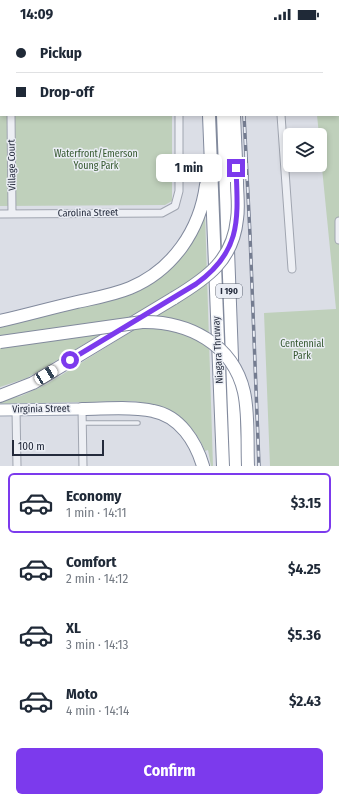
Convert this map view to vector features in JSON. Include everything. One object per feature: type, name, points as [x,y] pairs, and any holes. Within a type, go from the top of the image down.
[{"type":"highway","name":"Niagara Thruway","points":[[209,116],[223,466]]},
{"type":"highway","name":"Niagara Thruway","points":[[223,116],[236,466]]},
{"type":"highway","points":[[0,396],[33,383],[174,298],[212,272],[228,248],[236,229],[238,218],[234,116]]},
{"type":"highway","points":[[0,321],[122,290],[139,283],[157,272],[172,258],[196,224],[203,202],[210,152]]},
{"type":"highway","points":[[0,342],[146,322],[175,325],[199,334],[214,345],[225,356],[234,368],[242,386],[245,399],[248,466]]},
{"type":"highway","points":[[82,409],[142,409],[162,413],[176,423],[189,436],[196,446],[203,466]]},
{"type":"main road","name":"Virginia Street","points":[[0,410],[82,409]]},
{"type":"street","name":"Village Court","points":[[11,116],[12,214]]},
{"type":"street","name":"Carolina Street","points":[[0,214],[162,213],[175,206],[179,191],[179,116]]},
{"type":"street","points":[[281,116],[292,269]]},
{"type":"street","points":[[339,221],[339,240]]},
{"type":"street","points":[[82,409],[83,466]]},
{"type":"street","points":[[16,410],[17,466]]},
{"type":"lane","points":[[82,423],[138,422]]},
{"type":"green space","name":"Waterfront/Emerson Young Park","points":[[0,116],[172,116],[172,201],[165,205],[0,206]]},
{"type":"green space","name":"Centennial Park","points":[[317,116],[339,116],[339,466],[270,466],[264,313],[336,309],[322,172],[327,172],[327,128],[318,128]]},
{"type":"green space","points":[[205,213],[213,466],[211,466],[208,450],[205,451],[193,430],[176,415],[156,406],[132,401],[0,404],[0,401],[21,396],[47,384],[178,301],[174,292],[27,378],[0,387],[0,325],[159,278]]},
{"type":"railway","points":[[244,116],[259,466]]},
{"type":"route","points":[[70,360],[196,284],[212,272],[219,264],[224,257],[232,239],[238,218],[236,168]]}]
